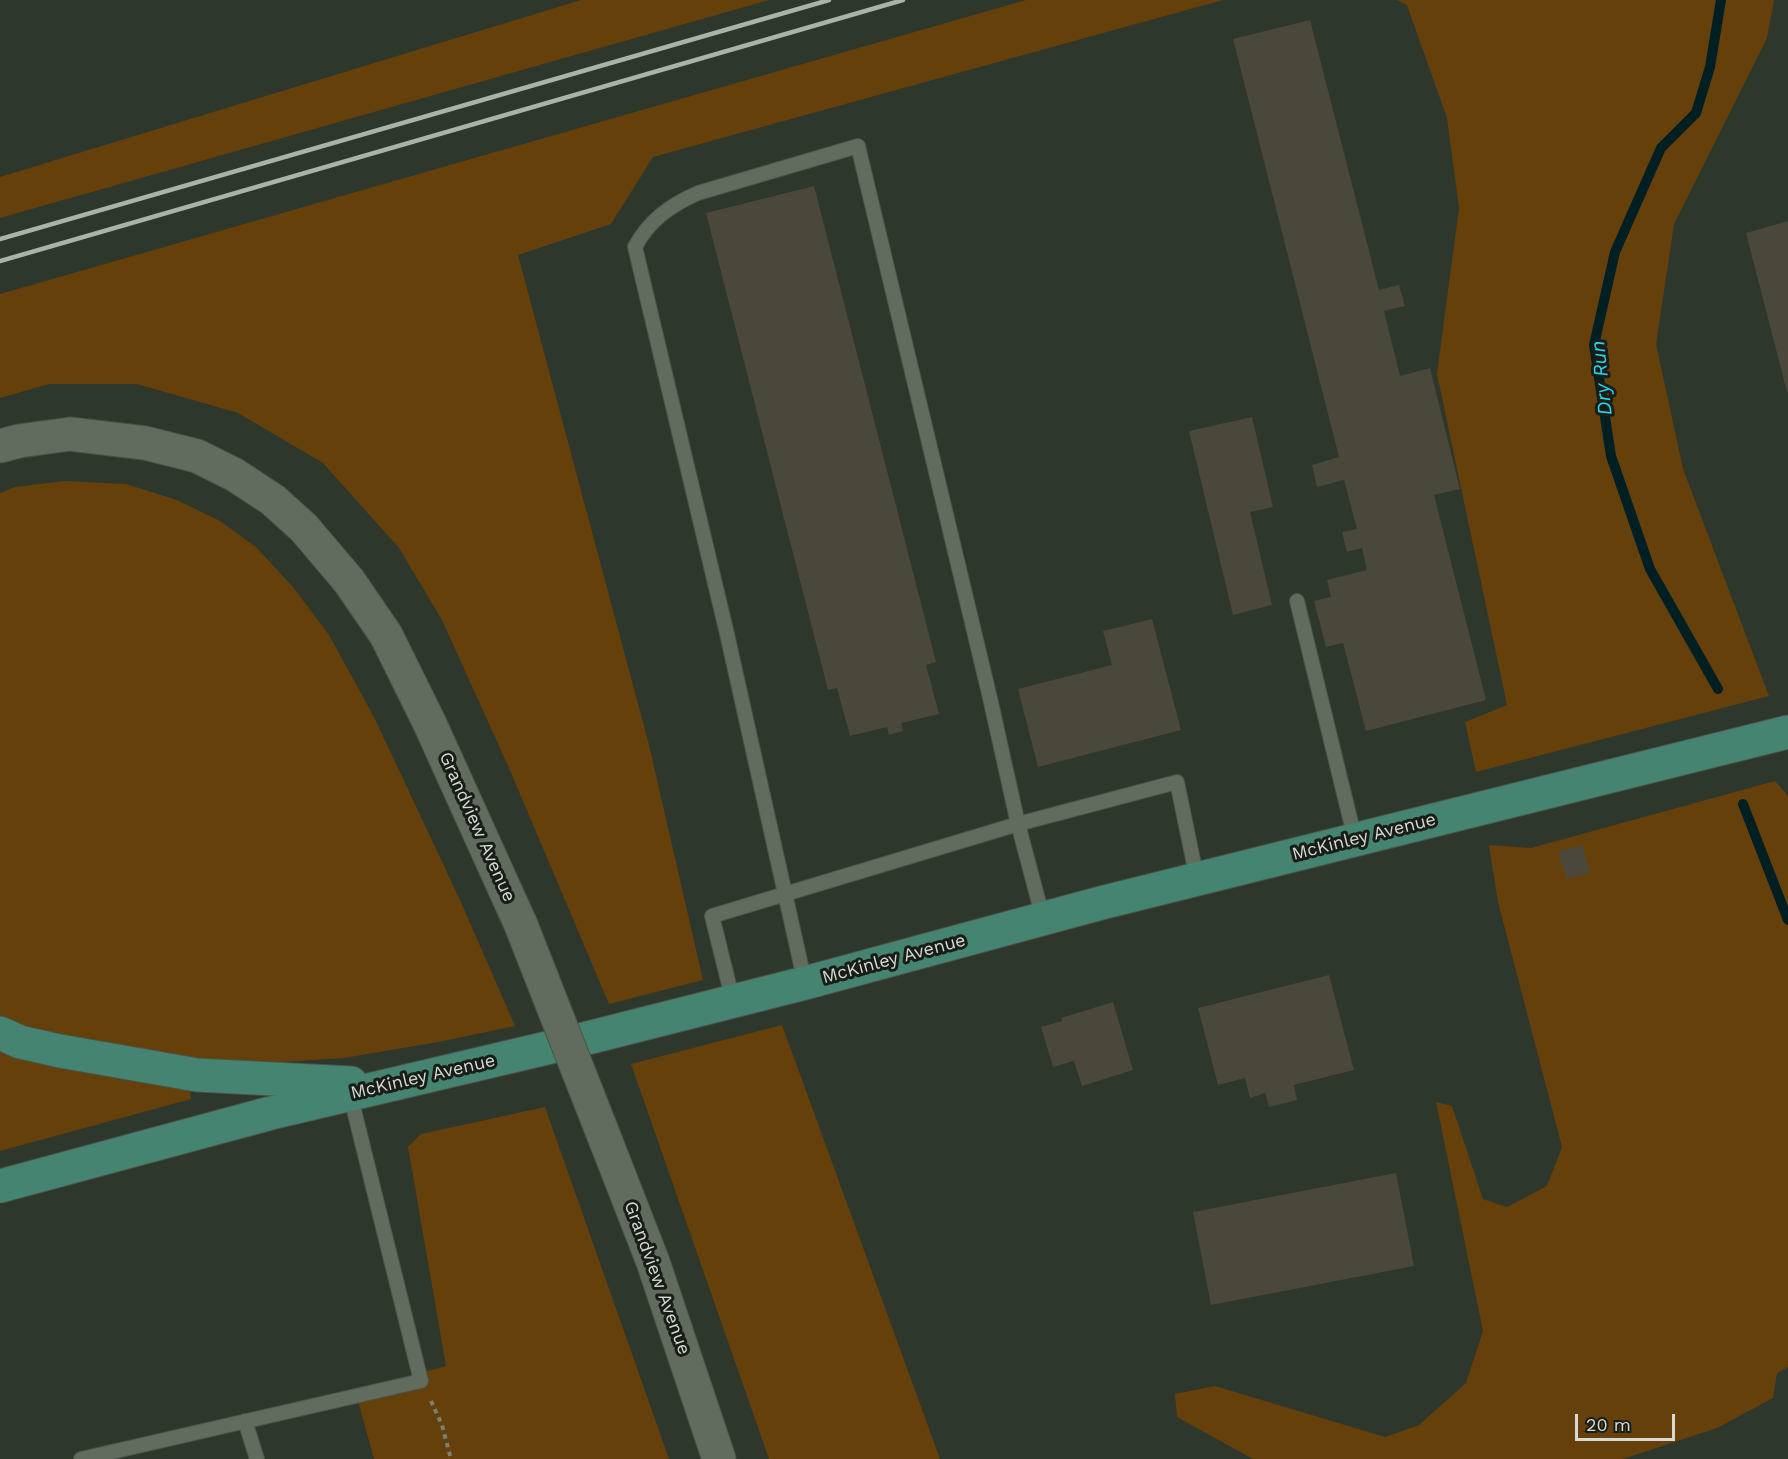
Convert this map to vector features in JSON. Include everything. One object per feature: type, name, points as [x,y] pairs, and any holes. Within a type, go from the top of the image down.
[{"type":"main road","name":"Grandview Avenue","points":[[0,446],[70,434],[144,443],[197,456],[235,475],[273,500],[304,528],[349,581],[386,635],[430,724],[521,925],[653,1262],[719,1459]]},
{"type":"main road","name":"McKinley Avenue","points":[[0,1186],[350,1094],[805,983],[1197,879],[1788,732]]},
{"type":"main road","points":[[0,1033],[20,1042],[60,1051],[196,1075],[392,1085]]},
{"type":"lane","points":[[805,983],[724,622],[635,247],[642,234],[672,204],[698,193],[858,146],[985,675],[1018,824],[1043,919]]},
{"type":"lane","points":[[1297,601],[1355,839]]},
{"type":"lane","points":[[733,1001],[712,916],[1018,824],[1177,782],[1197,879]]},
{"type":"lane","points":[[81,1459],[422,1381],[350,1094]]},
{"type":"lane","points":[[245,1421],[257,1459]]},
{"type":"path","points":[[422,1381],[442,1425],[451,1459]]},
{"type":"shaded area","points":[[581,0],[769,0],[0,218],[0,177]]},
{"type":"shaded area","points":[[1026,0],[1223,0],[653,157],[611,224],[518,255],[649,745],[703,980],[609,1004],[509,768],[442,620],[399,548],[323,463],[238,413],[137,384],[49,384],[0,398],[0,294]]},
{"type":"shaded area","points":[[1397,0],[1774,0],[1767,38],[1674,224],[1656,344],[1683,469],[1769,696],[1476,772],[1465,722],[1507,705],[1437,374],[1459,208],[1447,118],[1407,5]]},
{"type":"shaded area","points":[[65,481],[126,484],[177,500],[220,521],[256,547],[293,587],[329,635],[374,717],[460,900],[515,1026],[344,1058],[266,1063],[184,1063],[60,1038],[0,1017],[0,493],[15,487]]},
{"type":"shaded area","points":[[1775,781],[1788,796],[1788,1367],[1777,1373],[1773,1398],[1717,1428],[1623,1459],[1253,1459],[1177,1417],[1175,1394],[1215,1386],[1385,1437],[1419,1425],[1466,1383],[1483,1331],[1436,1102],[1452,1106],[1483,1199],[1507,1207],[1547,1186],[1562,1147],[1498,902],[1489,845],[1531,848]]},
{"type":"shaded area","points":[[782,1025],[940,1459],[769,1459],[631,1064]]},
{"type":"shaded area","points":[[0,1048],[190,1089],[191,1099],[0,1151]]},
{"type":"shaded area","points":[[545,1107],[669,1459],[374,1459],[355,1390],[446,1366],[408,1147],[421,1134]]},
{"type":"building","points":[[1310,20],[1379,290],[1399,285],[1405,306],[1384,311],[1400,376],[1430,368],[1460,489],[1434,495],[1486,700],[1366,731],[1343,643],[1326,647],[1314,601],[1331,597],[1327,580],[1367,570],[1362,548],[1347,552],[1342,532],[1357,529],[1344,480],[1317,487],[1312,465],[1339,457],[1233,39]]},
{"type":"building","points":[[814,186],[936,662],[926,665],[939,714],[901,723],[903,731],[889,735],[887,727],[850,736],[837,688],[828,690],[706,213]]},
{"type":"building","points":[[1788,221],[1788,392],[1787,392],[1746,233]]},
{"type":"building","points":[[1252,417],[1273,507],[1250,512],[1272,605],[1233,615],[1189,431]]},
{"type":"building","points":[[1152,619],[1181,730],[1038,767],[1018,689],[1112,665],[1103,631]]},
{"type":"building","points":[[1582,845],[1590,872],[1567,879],[1558,852]]},
{"type":"building","points":[[1329,975],[1354,1070],[1294,1085],[1297,1100],[1269,1107],[1265,1093],[1250,1098],[1245,1078],[1218,1085],[1198,1008]]},
{"type":"building","points":[[1113,1002],[1133,1070],[1082,1086],[1074,1061],[1053,1067],[1041,1027],[1062,1021],[1061,1018]]},
{"type":"building","points":[[1396,1173],[1414,1266],[1211,1305],[1193,1212]]},
{"type":"waterway","name":"Dry Run","points":[[1718,689],[1650,569],[1611,456],[1594,345],[1615,252],[1661,148],[1696,113],[1710,67],[1721,0]]},
{"type":"waterway","name":"Dry Run","points":[[1743,804],[1788,920]]},
{"type":"railway","points":[[0,239],[829,0]]},
{"type":"railway","points":[[0,261],[903,0]]}]
